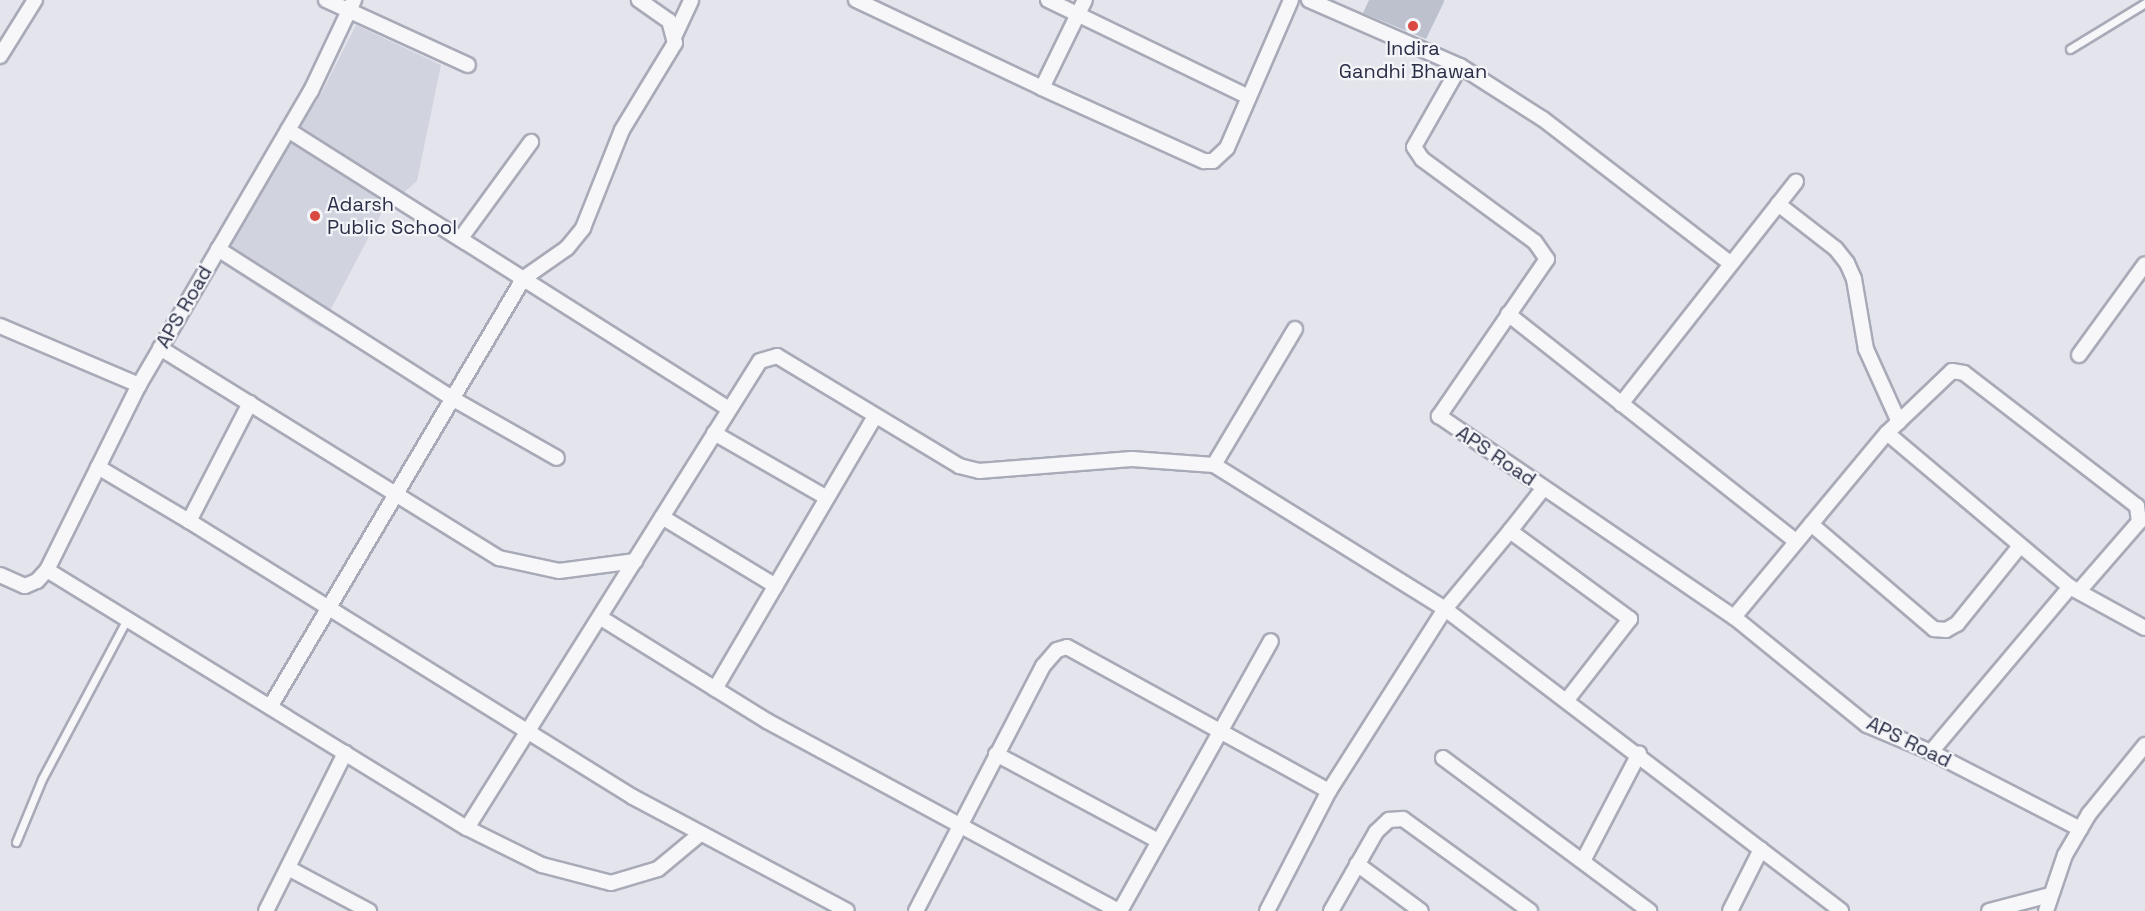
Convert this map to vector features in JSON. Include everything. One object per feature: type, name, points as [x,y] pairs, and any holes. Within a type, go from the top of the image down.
[{"type":"street","points":[[0,56],[35,0]]},
{"type":"street","points":[[326,0],[352,6],[468,65]]},
{"type":"street","points":[[639,0],[669,21],[675,35]]},
{"type":"street","points":[[270,707],[326,608],[455,400],[524,278],[567,248],[583,228],[622,130],[668,59],[675,35],[691,0]]},
{"type":"street","points":[[856,0],[1204,161],[1213,161],[1227,148],[1291,0]]},
{"type":"street","points":[[1048,0],[1249,97]]},
{"type":"street","points":[[1042,88],[1085,0]]},
{"type":"street","points":[[1309,0],[1460,66],[1542,119],[1730,263]]},
{"type":"street","name":"APS Road","points":[[47,570],[139,385],[288,130],[352,6]]},
{"type":"street","name":"APS Road","points":[[1460,66],[1414,147],[1422,159],[1544,251],[1547,259],[1438,416],[1734,617],[1867,725],[1931,752],[2080,829]]},
{"type":"street","points":[[288,130],[729,409]]},
{"type":"street","points":[[460,238],[531,142]]},
{"type":"street","points":[[1621,404],[1796,182]]},
{"type":"street","points":[[1778,204],[1836,249],[1847,263],[1854,279],[1866,349],[1899,422]]},
{"type":"street","points":[[218,249],[455,400],[557,458]]},
{"type":"street","points":[[2079,354],[2143,269]]},
{"type":"street","points":[[1508,314],[1795,541]]},
{"type":"street","points":[[0,326],[139,385]]},
{"type":"street","points":[[1214,465],[1295,329]]},
{"type":"street","points":[[160,348],[396,492],[499,558],[535,568],[559,571],[635,561]]},
{"type":"street","points":[[467,828],[530,733],[754,366],[777,356],[959,466],[979,471],[1132,459],[1214,465],[1444,609],[1639,754],[1841,911]]},
{"type":"street","points":[[1734,617],[1887,433],[1952,371],[1964,373],[2128,497],[2137,506],[2139,522],[2075,589],[1931,752]]},
{"type":"street","points":[[189,521],[250,403]]},
{"type":"street","points":[[715,689],[875,416]]},
{"type":"street","points":[[1887,433],[2020,546],[2075,589],[2145,628]]},
{"type":"street","points":[[714,434],[827,498]]},
{"type":"street","points":[[98,467],[530,733],[700,834],[847,911]]},
{"type":"street","points":[[1268,911],[1329,791],[1444,609],[1544,489]]},
{"type":"street","points":[[662,517],[776,586]]},
{"type":"street","points":[[1811,524],[1934,629],[1946,630],[1957,624],[2020,546]]},
{"type":"street","points":[[1510,531],[1630,619],[1567,700]]},
{"type":"street","points":[[0,575],[25,586],[37,581],[47,570],[128,617],[467,828],[542,865],[611,883],[658,869],[700,834]]},
{"type":"street","points":[[600,618],[767,721],[1119,911],[1218,731],[1271,641]]},
{"type":"street","points":[[916,911],[959,824],[1043,666],[1057,651],[1067,647],[1329,791]]},
{"type":"street","points":[[2046,911],[2065,855],[2080,829],[2107,788],[2145,745]]},
{"type":"street","points":[[267,911],[345,753]]},
{"type":"street","points":[[996,754],[1158,841]]},
{"type":"street","points":[[1584,860],[1639,754]]},
{"type":"street","points":[[1443,758],[1584,860],[1649,911]]},
{"type":"street","points":[[1331,911],[1376,832],[1389,820],[1403,819],[1530,911]]},
{"type":"street","points":[[1730,911],[1761,849]]},
{"type":"street","points":[[1357,864],[1421,911]]},
{"type":"street","points":[[288,868],[369,911]]},
{"type":"street","points":[[1989,911],[2050,895]]},
{"type":"lane","points":[[2070,49],[2145,3]]},
{"type":"lane","points":[[16,842],[42,779],[128,617]]},
{"type":"shaded area","points":[[356,25],[441,65],[417,181],[382,212],[321,328],[217,260],[322,92]]},
{"type":"building","name":"Indira Gandhi Bhawan","points":[[1369,0],[1444,0],[1444,2],[1426,39],[1363,13]]},
{"type":"place","name":"Indira Gandhi Bhawan","points":[[1413,26]]},
{"type":"place","name":"Adarsh Public School","points":[[315,216]]}]
